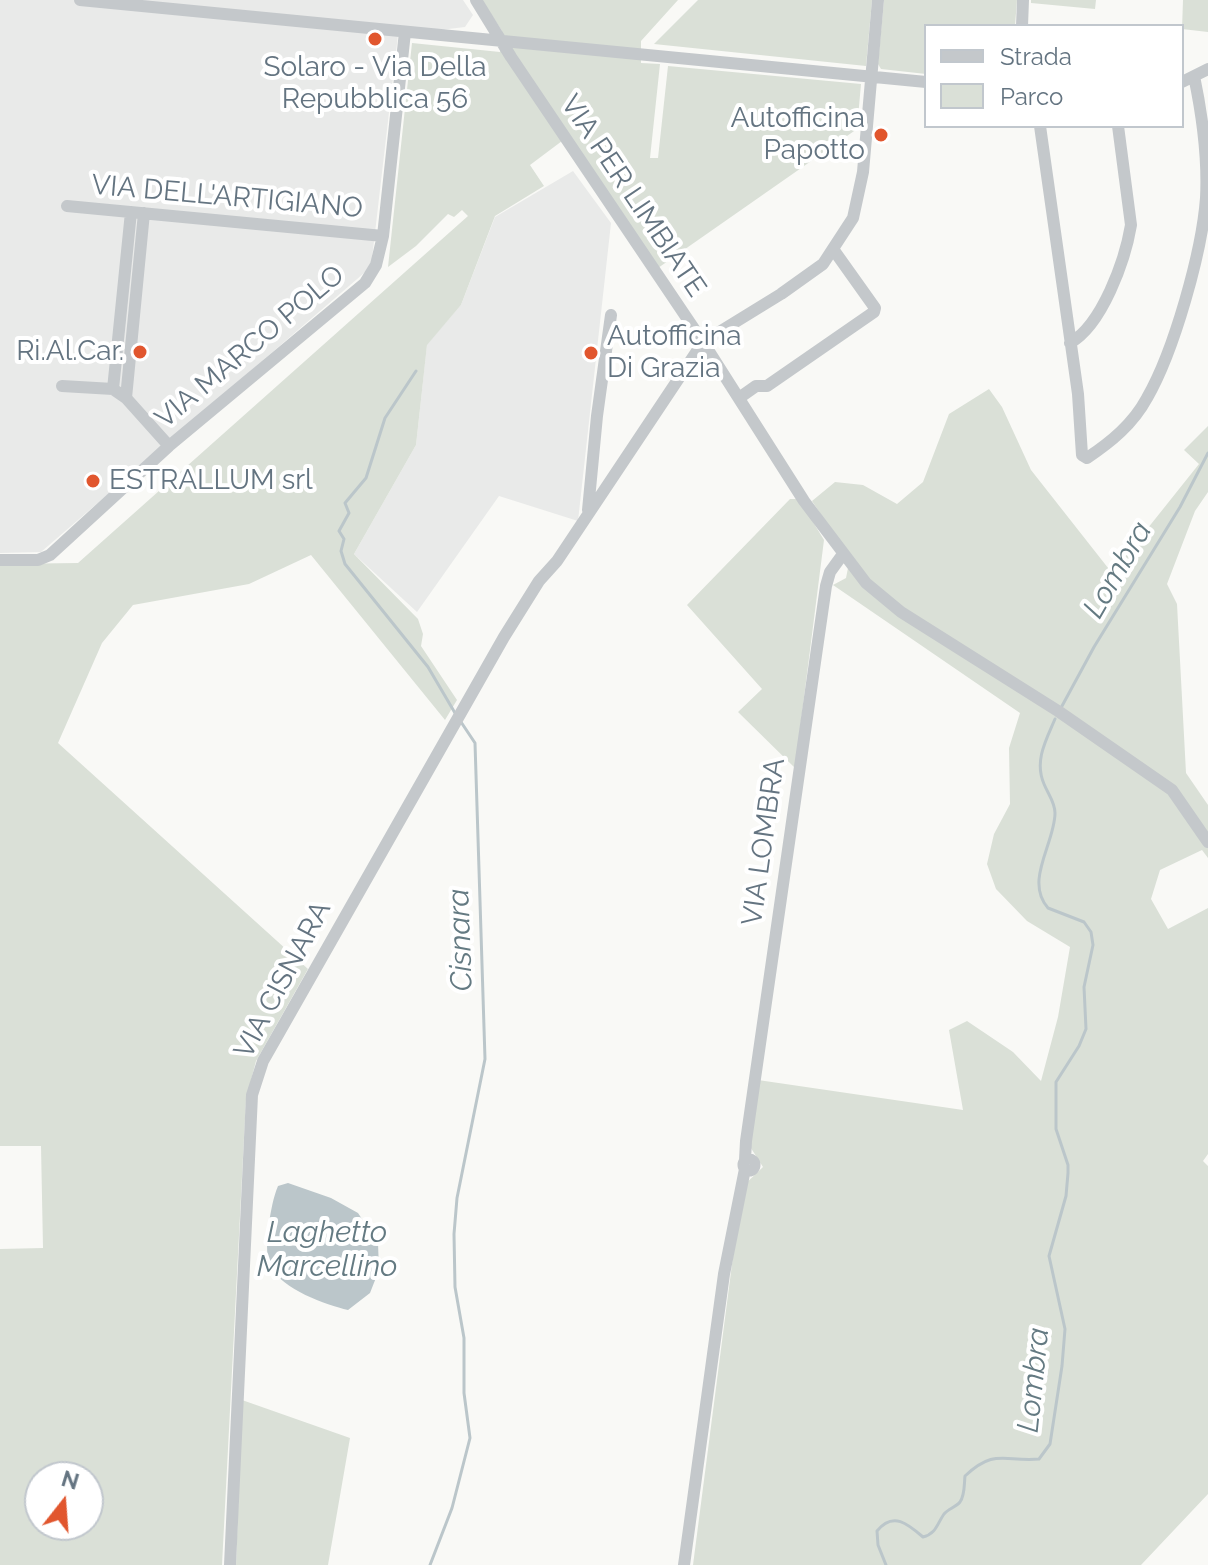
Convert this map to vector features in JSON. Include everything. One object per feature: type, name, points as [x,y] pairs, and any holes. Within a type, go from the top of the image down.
[{"type":"street","points":[[80,0],[924,82]]},
{"type":"street","name":"VIA PER LIMBIATE","points":[[476,0],[703,342],[796,489],[866,583],[901,612],[1058,711],[1172,790],[1208,842]]},
{"type":"street","points":[[703,342],[823,264],[853,218],[859,198],[878,0]]},
{"type":"street","points":[[1022,24],[1023,0]]},
{"type":"street","name":"VIA MARCO POLO","points":[[0,560],[38,560],[50,555],[169,446],[365,283],[376,265],[383,236],[405,32]]},
{"type":"street","points":[[1040,128],[1078,394],[1082,455],[1087,458],[1115,440],[1147,399],[1169,346],[1188,286],[1198,251],[1206,196],[1203,132],[1188,79],[1208,69]]},
{"type":"street","points":[[1070,343],[1081,337],[1093,321],[1123,258],[1129,236],[1131,225],[1118,128]]},
{"type":"street","name":"VIA DELL'ARTIGIANO","points":[[67,206],[383,236]]},
{"type":"street","points":[[113,389],[137,213]]},
{"type":"street","points":[[126,398],[137,213]]},
{"type":"street","points":[[739,398],[756,386],[767,386],[874,312],[875,308],[833,249]]},
{"type":"street","points":[[588,513],[611,315]]},
{"type":"street","name":"VIA CISNARA","points":[[230,1565],[252,1095],[263,1061],[464,706],[539,581],[557,561],[703,342]]},
{"type":"street","points":[[62,386],[113,389],[126,398],[169,446]]},
{"type":"street","name":"VIA LOMBRA","points":[[684,1565],[724,1274],[746,1168],[746,1141],[826,586],[830,572],[843,554]]},
{"type":"shaded area","points":[[0,0],[463,0],[473,15],[465,27],[398,35],[371,267],[41,552],[0,553]]},
{"type":"shaded area","points":[[573,171],[611,223],[578,521],[499,496],[417,612],[354,554],[416,445],[427,344],[461,305],[495,217]]},
{"type":"green space","points":[[482,0],[678,0],[641,41],[641,63],[660,64],[650,158],[658,158],[668,66],[861,84],[857,129],[658,268],[566,138],[530,165],[544,186],[495,216],[461,305],[427,345],[416,445],[354,554],[418,619],[423,634],[421,646],[457,700],[445,720],[311,555],[249,584],[133,605],[102,643],[58,743],[308,969],[256,1061],[246,1099],[222,1565],[0,1565],[0,1249],[43,1248],[41,1146],[0,1146],[0,564],[78,563],[468,216],[462,210],[454,217],[448,214],[416,246],[388,267],[412,43],[500,52],[502,31]]},
{"type":"green space","points":[[698,0],[872,0],[866,66],[654,44]]},
{"type":"green space","points":[[884,0],[1017,0],[1015,24],[924,24],[924,74],[881,69],[878,64]]},
{"type":"green space","points":[[1031,0],[1096,0],[1095,9],[1031,3]]},
{"type":"green space","points":[[1183,0],[1208,0],[1208,32],[1184,29]]},
{"type":"green space","points":[[989,389],[1002,407],[1031,470],[1112,573],[1199,464],[1184,450],[1208,426],[1208,492],[1195,511],[1167,584],[1177,604],[1186,773],[1208,805],[1208,858],[1202,850],[1160,870],[1151,899],[1168,929],[1208,908],[1208,1154],[1203,1161],[1208,1166],[1208,1494],[1141,1565],[693,1565],[742,1187],[763,1167],[749,1145],[758,1080],[963,1110],[949,1030],[967,1021],[1013,1052],[1041,1081],[1058,1017],[1070,947],[1027,921],[996,889],[987,864],[994,834],[1010,804],[1009,748],[1020,713],[833,585],[846,578],[850,558],[812,501],[835,482],[863,485],[897,504],[923,482],[949,414]]},
{"type":"green space","points":[[790,499],[799,499],[824,540],[795,768],[738,712],[762,689],[687,605]]},
{"type":"green space","points":[[242,1400],[350,1438],[328,1565],[236,1565]]},
{"type":"water","name":"Laghetto Marcellino","points":[[288,1183],[331,1198],[358,1213],[378,1243],[379,1270],[370,1293],[348,1310],[294,1289],[271,1267],[267,1246],[271,1209],[278,1186]]},
{"type":"waterway","name":"Cisnara","points":[[416,371],[385,418],[366,478],[345,503],[349,513],[339,531],[344,539],[341,551],[345,564],[428,667],[455,713]]},
{"type":"waterway","name":"Lombra","points":[[1062,706],[1094,647],[1180,507],[1208,453]]},
{"type":"waterway","name":"Lombra","points":[[886,1565],[878,1545],[877,1531],[883,1525],[900,1522],[923,1537],[927,1536],[946,1512],[960,1502],[965,1476],[975,1467],[992,1459],[1039,1459],[1050,1444],[1065,1329],[1049,1256],[1066,1196],[1068,1173],[1056,1129],[1056,1082],[1086,1029],[1084,987],[1093,945],[1091,932],[1084,922],[1048,908],[1039,886],[1055,813],[1040,767],[1055,719]]},
{"type":"waterway","name":"Cisnara","points":[[430,1565],[452,1508],[470,1438],[464,1393],[464,1338],[455,1287],[454,1234],[457,1198],[485,1059],[475,743],[461,722]]},
{"type":"place","name":"Solaro - Via Della Repubblica 56","points":[[375,39]]},
{"type":"place","name":"Autofficina Papotto","points":[[881,135]]},
{"type":"place","name":"Ri.Al.Car.","points":[[140,352]]},
{"type":"place","name":"Autofficina Di Grazia","points":[[591,353]]},
{"type":"place","name":"ESTRALLUM srl","points":[[93,481]]}]
